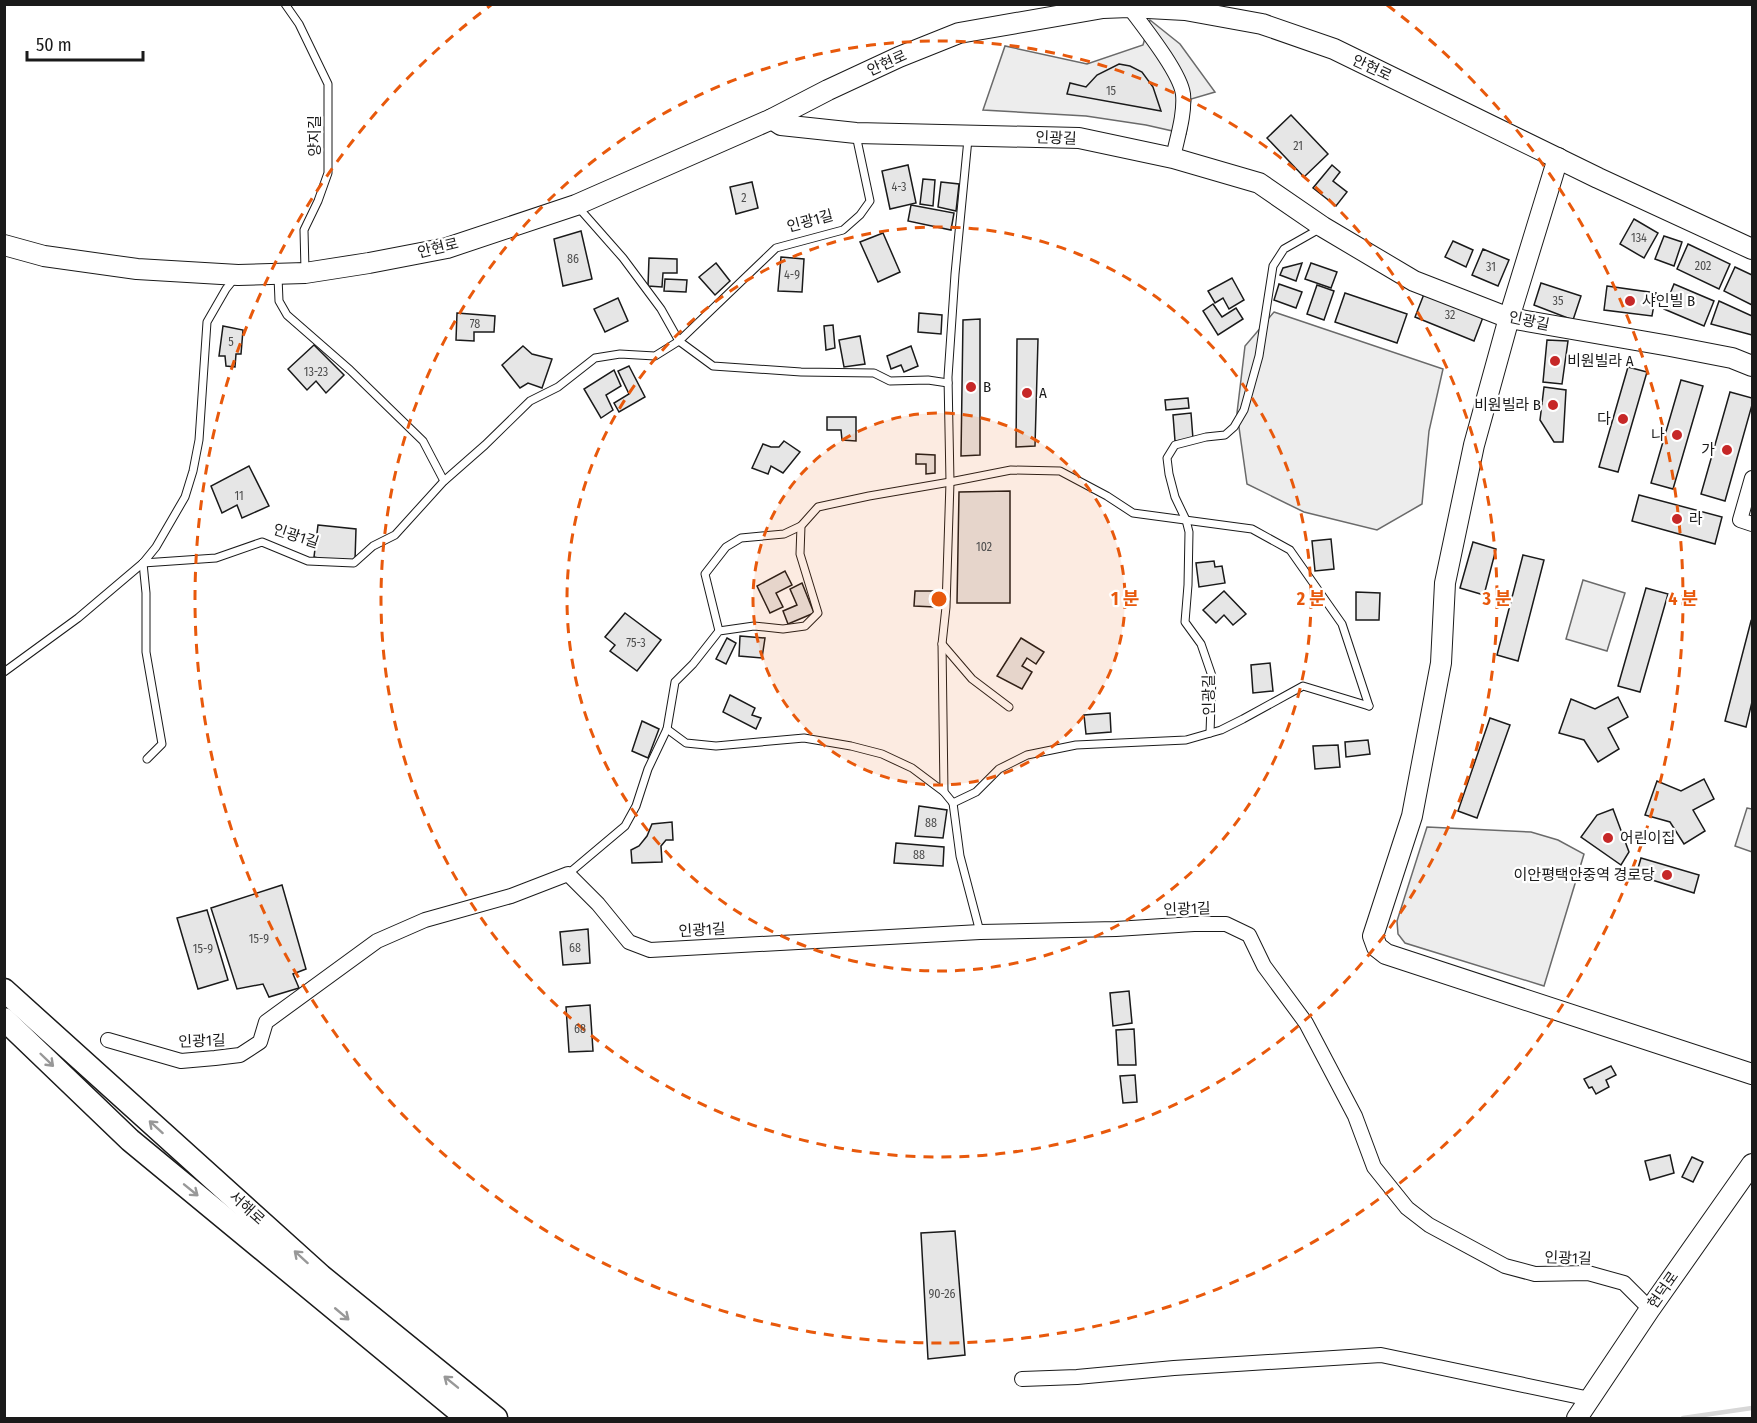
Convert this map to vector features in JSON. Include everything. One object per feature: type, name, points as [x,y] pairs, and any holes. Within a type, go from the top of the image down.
[{"type":"main road","name":"서해로","points":[[4,990],[321,1276],[496,1419]]},
{"type":"main road","name":"서해로","points":[[4,1019],[130,1140],[467,1419]]},
{"type":"street","name":"안현로","points":[[4,245],[44,256],[137,269],[238,275],[305,273],[447,248],[576,206],[772,119],[899,57],[959,33],[1102,6],[1185,10],[1262,24],[1334,50],[1752,249]]},
{"type":"street","points":[[1129,7],[1172,68],[1183,92],[1182,116],[1173,158]]},
{"type":"street","name":"인광길","points":[[772,119],[781,125],[856,133],[1079,138],[1173,158],[1258,183],[1323,227],[1414,281],[1509,318],[1732,358],[1752,366]]},
{"type":"street","points":[[1558,158],[1509,318],[1474,445],[1445,583],[1441,663],[1412,816],[1373,936],[1377,947],[1386,954],[1752,1074]]},
{"type":"street","points":[[1752,478],[1740,520],[1752,524]]},
{"type":"street","name":"인광1길","points":[[108,1040],[181,1061],[240,1056],[260,1042],[266,1022],[377,941],[425,920],[511,896],[568,874],[598,904],[629,942],[650,950],[980,932],[1226,924],[1249,935],[1264,966],[1306,1023],[1355,1116],[1374,1167],[1407,1208],[1429,1225],[1505,1266],[1535,1274],[1588,1273],[1623,1283],[1650,1309]]},
{"type":"street","name":"현덕로","points":[[1577,1419],[1650,1309],[1752,1164]]},
{"type":"street","points":[[1022,1379],[1381,1355],[1590,1399]]},
{"type":"lane","name":"양지길","points":[[285,4],[299,24],[328,84],[328,173],[304,230],[305,273]]},
{"type":"lane","name":"인광1길","points":[[143,563],[216,558],[262,542],[308,561],[354,563],[373,546],[395,535],[444,481],[530,401],[558,387],[595,358],[620,354],[655,356],[679,341],[776,248],[843,231],[860,215],[870,201],[856,133]]},
{"type":"lane","points":[[944,792],[942,644],[946,607],[950,482],[948,383],[955,274],[969,136]]},
{"type":"lane","points":[[576,206],[623,258],[661,309],[679,341],[713,366],[801,372],[874,373],[890,381],[928,380],[948,383]]},
{"type":"lane","name":"인광길","points":[[1210,733],[1212,676],[1201,644],[1185,622],[1189,532],[1175,497],[1167,458],[1175,445],[1206,437],[1226,435],[1234,428],[1244,410],[1259,356],[1273,266],[1284,249],[1323,227]]},
{"type":"lane","points":[[278,273],[279,301],[287,315],[350,370],[423,441],[444,481]]},
{"type":"lane","points":[[4,672],[78,618],[143,563],[156,547],[185,497],[193,471],[199,440],[207,322],[226,289],[238,275]]},
{"type":"lane","points":[[801,526],[800,554],[818,614],[805,626],[783,629],[754,626],[719,631],[705,574],[726,547],[741,538],[784,534],[801,526],[818,507],[1011,470],[1060,471],[1133,513],[1252,529],[1290,549],[1342,624],[1369,706],[1303,686],[1243,719],[1186,740],[1076,745],[1027,755],[999,769],[976,792],[953,803]]},
{"type":"lane","points":[[143,563],[146,593],[146,651],[162,744],[147,759]]},
{"type":"lane","name":"인광1길","points":[[568,874],[625,826],[636,806],[648,769],[668,729],[675,682],[693,664],[719,631]]},
{"type":"lane","points":[[942,644],[972,679],[1009,707]]},
{"type":"lane","points":[[668,729],[686,743],[716,746],[804,738],[882,754],[912,768],[944,792],[953,803],[960,856],[980,932]]},
{"type":"shaded area","points":[[1150,20],[1180,44],[1215,92],[1191,99],[1186,134],[1086,116],[983,110],[1005,46],[1087,64],[1143,45]]},
{"type":"shaded area","points":[[1274,312],[1443,369],[1429,431],[1422,504],[1377,530],[1304,512],[1247,484],[1237,413],[1245,346]]},
{"type":"shaded area","points":[[1583,580],[1625,593],[1607,651],[1566,639]]},
{"type":"shaded area","points":[[1747,808],[1752,809],[1752,852],[1735,846]]},
{"type":"shaded area","points":[[1427,827],[1531,832],[1558,840],[1584,854],[1544,986],[1405,943],[1398,934],[1397,921]]},
{"type":"building","points":[[1119,64],[1142,72],[1153,87],[1161,111],[1067,94],[1070,83],[1086,87],[1097,75]]},
{"type":"building","points":[[1291,115],[1328,154],[1304,177],[1267,138]]},
{"type":"building","points":[[908,165],[916,203],[890,209],[882,171]]},
{"type":"building","points":[[1332,165],[1340,172],[1333,181],[1347,192],[1336,206],[1313,188]]},
{"type":"building","points":[[923,179],[935,180],[933,206],[920,204]]},
{"type":"building","points":[[752,182],[758,208],[736,214],[730,187]]},
{"type":"building","points":[[941,182],[959,184],[956,211],[938,207]]},
{"type":"building","points":[[911,205],[954,213],[951,230],[908,221]]},
{"type":"building","points":[[1634,219],[1658,233],[1644,258],[1620,244]]},
{"type":"building","points":[[581,231],[592,279],[563,286],[554,239]]},
{"type":"building","points":[[883,233],[900,272],[878,282],[860,242]]},
{"type":"building","points":[[1664,236],[1682,242],[1674,266],[1655,259]]},
{"type":"building","points":[[1453,241],[1473,250],[1466,267],[1445,257]]},
{"type":"building","points":[[1688,244],[1730,264],[1719,289],[1677,269]]},
{"type":"building","points":[[1483,249],[1509,260],[1498,286],[1472,275]]},
{"type":"building","points":[[781,257],[804,259],[802,292],[778,291]]},
{"type":"building","points":[[649,258],[677,259],[677,273],[663,273],[662,287],[648,286]]},
{"type":"building","points":[[716,263],[730,281],[715,295],[699,277]]},
{"type":"building","points":[[1302,263],[1296,281],[1280,275],[1283,268]]},
{"type":"building","points":[[1311,263],[1337,272],[1331,288],[1305,279]]},
{"type":"building","points":[[1735,267],[1752,275],[1752,305],[1724,291]]},
{"type":"building","points":[[1232,278],[1244,300],[1229,309],[1223,298],[1215,303],[1208,291]]},
{"type":"building","points":[[665,279],[687,280],[686,292],[664,291]]},
{"type":"building","points":[[1541,283],[1581,296],[1573,320],[1534,305]]},
{"type":"building","points":[[1279,284],[1302,292],[1296,308],[1274,300]]},
{"type":"building","points":[[1674,284],[1714,301],[1704,326],[1664,309]]},
{"type":"building","points":[[1317,285],[1334,291],[1324,320],[1307,314]]},
{"type":"building","name":"샤인빌 B","points":[[1607,286],[1656,293],[1652,316],[1604,310]]},
{"type":"building","points":[[1426,289],[1485,312],[1474,341],[1415,317]]},
{"type":"building","points":[[1345,293],[1407,314],[1397,343],[1335,322]]},
{"type":"building","points":[[618,298],[628,321],[605,332],[594,309]]},
{"type":"building","points":[[1719,301],[1752,316],[1752,335],[1711,324]]},
{"type":"building","points":[[1213,304],[1222,317],[1236,308],[1243,319],[1218,335],[1203,311]]},
{"type":"building","points":[[457,313],[495,316],[494,332],[474,332],[474,341],[456,340]]},
{"type":"building","points":[[919,313],[942,315],[941,334],[918,332]]},
{"type":"building","name":"B","points":[[980,319],[980,455],[961,456],[963,320]]},
{"type":"building","points":[[833,325],[835,348],[826,350],[824,326]]},
{"type":"building","points":[[223,326],[243,330],[241,354],[236,354],[235,367],[226,366],[225,356],[219,356]]},
{"type":"building","points":[[860,336],[865,364],[844,367],[839,340]]},
{"type":"building","name":"A","points":[[1017,339],[1038,339],[1035,446],[1016,447]]},
{"type":"building","name":"비원빌라 A","points":[[1547,340],[1568,341],[1562,384],[1543,382]]},
{"type":"building","points":[[314,345],[344,375],[326,393],[316,381],[307,390],[288,369]]},
{"type":"building","points":[[523,346],[532,354],[552,359],[542,388],[528,383],[520,388],[502,365]]},
{"type":"building","points":[[911,346],[918,366],[904,372],[901,365],[891,369],[887,356]]},
{"type":"building","points":[[629,366],[645,397],[619,412],[614,403],[629,394],[618,371]]},
{"type":"building","name":"다","points":[[1628,367],[1647,372],[1618,472],[1599,467]]},
{"type":"building","points":[[614,370],[621,386],[606,395],[613,410],[601,418],[584,389]]},
{"type":"building","name":"나","points":[[1681,380],[1703,386],[1673,489],[1651,483]]},
{"type":"building","name":"비원빌라 B","points":[[1544,387],[1566,390],[1563,442],[1554,442],[1540,420]]},
{"type":"building","name":"가","points":[[1730,392],[1752,398],[1752,405],[1725,501],[1701,494]]},
{"type":"building","points":[[1188,398],[1189,408],[1166,410],[1165,400]]},
{"type":"building","points":[[1191,413],[1193,439],[1175,441],[1173,415]]},
{"type":"building","points":[[827,417],[856,417],[856,441],[842,440],[841,430],[827,430]]},
{"type":"building","points":[[784,441],[800,452],[783,473],[771,466],[768,474],[752,468],[763,444],[779,447]]},
{"type":"building","points":[[916,454],[935,455],[935,473],[926,474],[926,464],[916,464]]},
{"type":"building","points":[[249,466],[269,506],[242,518],[237,505],[222,513],[211,486]]},
{"type":"building","points":[[1010,491],[1010,603],[957,603],[959,492]]},
{"type":"building","name":"라","points":[[1639,495],[1722,517],[1715,544],[1632,521]]},
{"type":"building","points":[[318,525],[356,529],[355,560],[314,557]]},
{"type":"building","points":[[1331,539],[1334,569],[1315,571],[1312,541]]},
{"type":"building","points":[[1473,542],[1496,549],[1484,595],[1460,588]]},
{"type":"building","points":[[1523,555],[1544,560],[1518,661],[1497,655]]},
{"type":"building","points":[[1214,561],[1215,567],[1222,566],[1225,583],[1199,587],[1196,563]]},
{"type":"building","points":[[785,571],[792,585],[776,593],[783,607],[770,613],[757,586]]},
{"type":"building","points":[[802,583],[814,613],[788,624],[783,611],[797,605],[790,589]]},
{"type":"building","points":[[1646,588],[1668,594],[1640,692],[1618,686]]},
{"type":"building","points":[[915,591],[935,591],[935,607],[914,606]]},
{"type":"building","points":[[1224,591],[1246,614],[1233,625],[1224,615],[1216,623],[1203,610]]},
{"type":"building","points":[[1356,592],[1380,593],[1379,620],[1356,620]]},
{"type":"building","points":[[625,613],[661,640],[637,671],[610,651],[615,645],[605,637]]},
{"type":"building","points":[[1751,621],[1752,702],[1746,727],[1725,721]]},
{"type":"building","points":[[740,636],[765,638],[762,658],[739,656]]},
{"type":"building","points":[[727,638],[736,643],[726,664],[716,659]]},
{"type":"building","points":[[1021,638],[1044,652],[1036,664],[1027,658],[1022,666],[1032,672],[1022,689],[997,676]]},
{"type":"building","points":[[1270,663],[1273,691],[1253,693],[1251,665]]},
{"type":"building","points":[[730,695],[755,708],[752,715],[761,718],[756,729],[723,712]]},
{"type":"building","points":[[1618,697],[1628,717],[1608,728],[1619,749],[1598,762],[1584,740],[1559,733],[1571,699],[1595,709]]},
{"type":"building","points":[[1110,713],[1111,732],[1086,734],[1084,715]]},
{"type":"building","points":[[1490,718],[1510,725],[1477,818],[1458,811]]},
{"type":"building","points":[[642,721],[659,729],[648,758],[632,751]]},
{"type":"building","points":[[1368,740],[1370,754],[1346,757],[1345,742]]},
{"type":"building","points":[[1338,745],[1340,767],[1315,769],[1313,746]]},
{"type":"building","points":[[1704,779],[1714,799],[1693,810],[1705,831],[1684,844],[1670,822],[1645,815],[1657,781],[1681,791]]},
{"type":"building","points":[[919,806],[947,810],[943,838],[915,836]]},
{"type":"building","points":[[1613,809],[1629,852],[1621,865],[1581,837],[1597,815]]},
{"type":"building","points":[[672,822],[673,840],[666,840],[661,846],[662,862],[632,863],[631,850],[639,846],[647,836],[652,824]]},
{"type":"building","points":[[896,843],[944,847],[943,866],[894,863]]},
{"type":"building","name":"이안평택안중역 경로당","points":[[1641,858],[1699,875],[1694,893],[1636,875]]},
{"type":"building","points":[[282,885],[306,969],[293,974],[299,988],[269,997],[263,984],[237,989],[211,908]]},
{"type":"building","points":[[207,910],[228,980],[198,989],[177,918]]},
{"type":"building","points":[[588,929],[590,963],[563,965],[560,932]]},
{"type":"building","points":[[1129,991],[1132,1023],[1113,1026],[1110,993]]},
{"type":"building","points":[[590,1005],[593,1051],[569,1052],[566,1007]]},
{"type":"building","points":[[1134,1029],[1136,1065],[1118,1065],[1116,1030]]},
{"type":"building","points":[[1611,1066],[1616,1075],[1606,1080],[1609,1087],[1596,1094],[1584,1079]]},
{"type":"building","points":[[1135,1075],[1137,1102],[1123,1103],[1120,1076]]},
{"type":"building","points":[[1670,1155],[1674,1173],[1650,1180],[1645,1161]]},
{"type":"building","points":[[1692,1157],[1703,1162],[1693,1182],[1682,1177]]},
{"type":"building","points":[[955,1231],[965,1355],[928,1359],[921,1233]]},
{"type":"waterway","points":[[1683,1418],[1752,1408]]},
{"type":"place","name":"샤인빌 B","points":[[1630,301]]},
{"type":"place","name":"비원빌라 A","points":[[1555,361]]},
{"type":"place","name":"B","points":[[971,387]]},
{"type":"place","name":"A","points":[[1027,393]]},
{"type":"place","name":"비원빌라 B","points":[[1553,405]]},
{"type":"place","name":"다","points":[[1623,419]]},
{"type":"place","name":"나","points":[[1677,435]]},
{"type":"place","name":"가","points":[[1727,450]]},
{"type":"place","name":"라","points":[[1677,519]]},
{"type":"place","name":"어린이집","points":[[1608,838]]},
{"type":"place","name":"이안평택안중역 경로당","points":[[1667,875]]}]
